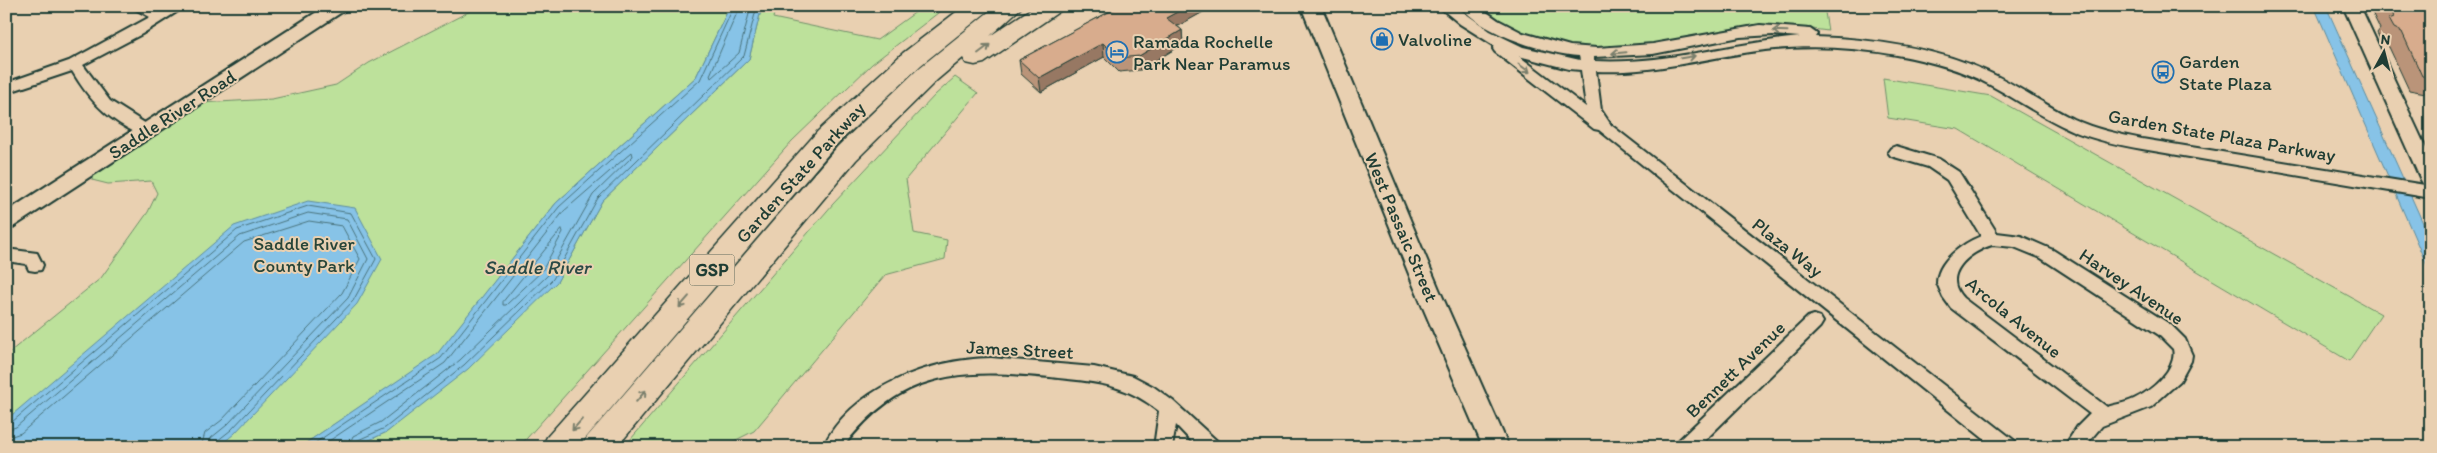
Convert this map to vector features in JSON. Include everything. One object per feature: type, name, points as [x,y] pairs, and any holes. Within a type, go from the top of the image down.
[{"type":"highway","points":[[869,97],[910,54],[964,6]]},
{"type":"highway","name":"Garden State Parkway","points":[[558,447],[787,183],[869,97],[912,59],[980,6]]},
{"type":"highway","name":"Garden State Parkway","points":[[598,447],[808,197],[888,112],[969,38],[1011,6]]},
{"type":"highway","points":[[722,300],[862,155],[911,108],[994,42],[1052,6]]},
{"type":"main road","name":"West Passaic Street","points":[[1311,6],[1427,289],[1496,447]]},
{"type":"street","points":[[137,6],[162,17]]},
{"type":"street","points":[[6,88],[76,65],[110,48],[178,6]]},
{"type":"street","name":"Saddle River Road","points":[[6,222],[339,6]]},
{"type":"street","name":"Garden State Plaza Parkway","points":[[1445,6],[1504,45],[1530,55],[1587,60],[1761,30],[1810,34],[1845,44]]},
{"type":"street","name":"Garden State Plaza Parkway","points":[[1468,6],[1501,30],[1587,60],[1620,68],[1793,42],[1845,44],[1914,54],[1961,66],[1982,74],[2078,128],[2098,134],[2142,144],[2431,192]]},
{"type":"street","points":[[2351,6],[2431,180]]},
{"type":"street","points":[[1473,26],[1619,141]]},
{"type":"street","points":[[1703,40],[1713,53]]},
{"type":"street","name":"Plaza Way","points":[[1587,60],[1594,111],[1606,129],[1619,141],[2008,447]]},
{"type":"street","points":[[76,65],[100,104],[114,114],[146,131]]},
{"type":"street","points":[[1896,152],[1931,160],[1944,167],[1953,176],[1992,239]]},
{"type":"street","name":"Harvey Avenue","points":[[1992,239],[2014,241],[2047,254],[2165,330],[2180,346],[2184,355],[2183,364],[2158,392],[2139,406],[2105,415],[2090,425],[2073,447]]},
{"type":"street","name":"Arcola Avenue","points":[[1992,239],[1974,244],[1947,272],[1946,286],[1950,296],[1956,304],[2105,415]]},
{"type":"street","points":[[6,255],[31,258],[35,265]]},
{"type":"street","name":"Bennett Avenue","points":[[1685,447],[1814,322]]},
{"type":"street","name":"James Street","points":[[832,447],[856,417],[894,388],[923,376],[958,366],[985,365],[1108,377],[1136,386],[1169,408],[1210,447]]},
{"type":"street","points":[[1163,447],[1169,408]]},
{"type":"green space","name":"Saddle River County Park","points":[[480,6],[730,6],[696,77],[556,203],[437,355],[300,447],[6,447],[6,355],[101,278],[148,212],[157,193],[151,181],[108,184],[92,180],[93,174],[201,103],[272,99],[336,85],[369,63]]},
{"type":"green space","points":[[762,6],[776,6],[773,18],[877,40],[924,6],[947,6],[872,64],[792,141],[519,447],[354,447],[387,432],[557,282],[602,201],[749,59]]},
{"type":"green space","points":[[1477,6],[1824,6],[1828,31],[1764,26],[1637,47],[1580,48],[1550,43],[1519,33]]},
{"type":"green space","points":[[955,77],[978,93],[906,179],[914,233],[947,240],[945,259],[885,275],[754,431],[722,447],[624,447],[833,204],[935,95]]},
{"type":"green space","points":[[1883,78],[1991,96],[2381,314],[2349,361],[1958,129],[1888,118]]},
{"type":"water","name":"Saddle River","points":[[730,6],[762,6],[749,59],[602,201],[557,282],[468,369],[387,432],[354,447],[300,447],[437,354],[556,203],[696,77]]},
{"type":"water","points":[[2314,6],[2326,6],[2431,241],[2431,275]]},
{"type":"water","points":[[308,201],[355,208],[382,259],[357,304],[234,434],[218,447],[6,447],[6,420],[234,226]]},
{"type":"building","name":"Ramada Rochelle Park Near Paramus","points":[[1120,6],[1188,6],[1166,18],[1182,30],[1139,56],[1118,58],[1103,43],[1039,78],[1019,60]]},
{"type":"building","points":[[2389,6],[2431,6],[2431,77],[2422,76],[2402,32],[2394,28],[2389,19],[2394,17]]},
{"type":"place","name":"Valvoline","points":[[1382,39]]},
{"type":"place","name":"Ramada Rochelle Park Near Paramus","points":[[1117,52]]},
{"type":"place","name":"Garden State Plaza","points":[[2163,72]]}]
